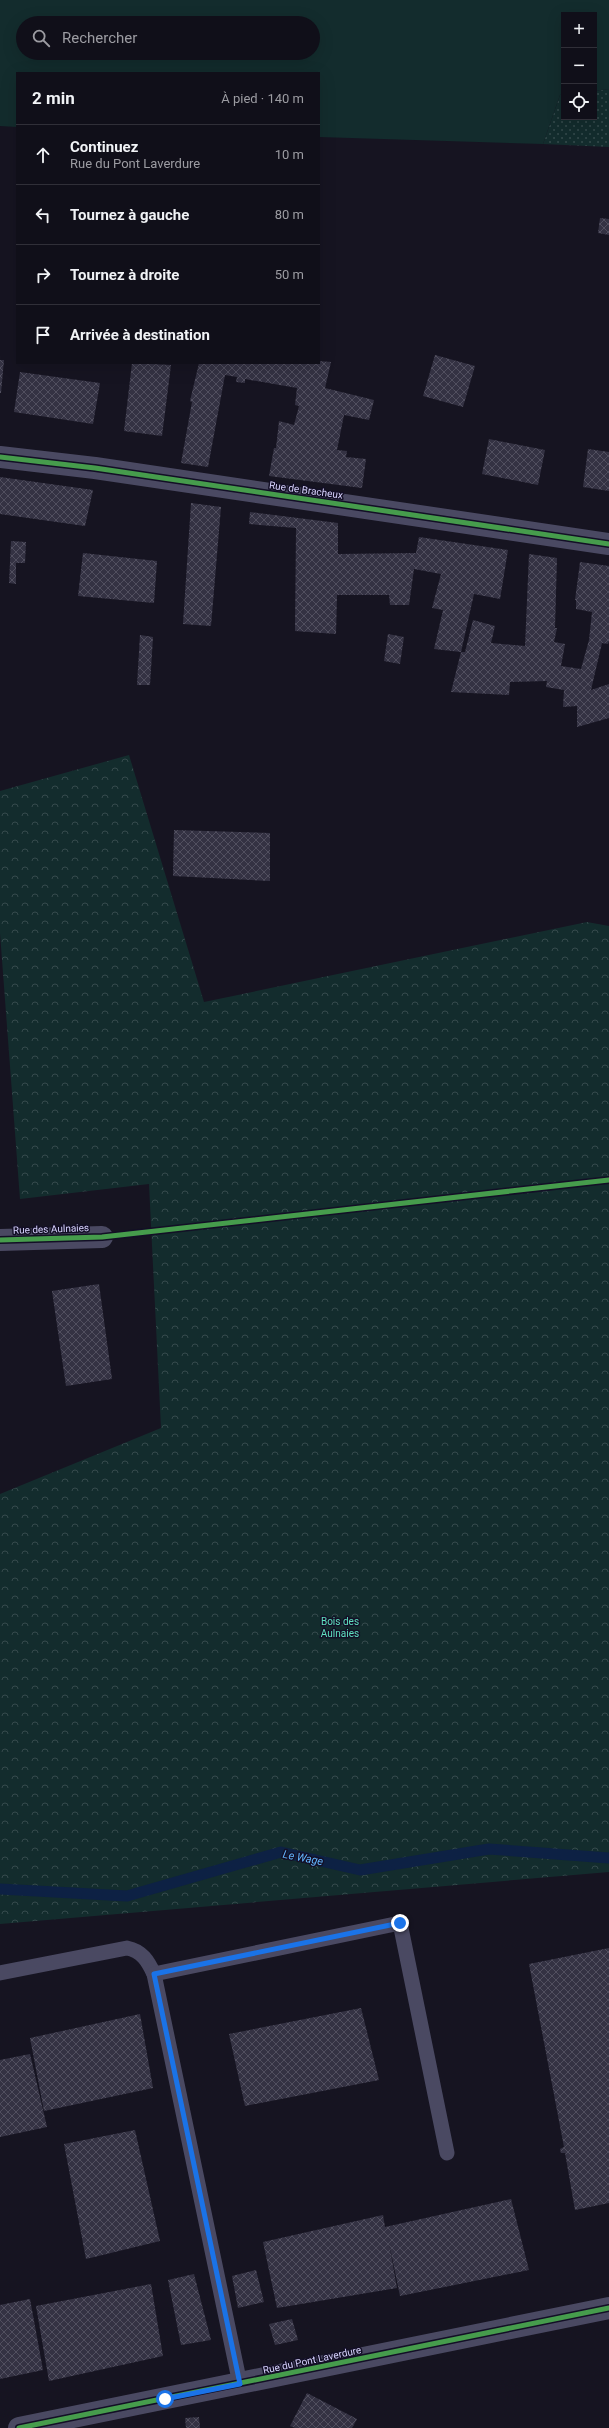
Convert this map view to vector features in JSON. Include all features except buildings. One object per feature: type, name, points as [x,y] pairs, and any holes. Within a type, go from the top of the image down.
[{"type":"street","name":"Rue de Bracheux","points":[[0,457],[95,468],[609,544]]},
{"type":"street","name":"Rue des Aulnaies","points":[[0,1240],[102,1237]]},
{"type":"street","name":"Rue du Pont Laverdure","points":[[19,2428],[609,2308]]},
{"type":"lane","points":[[154,1974],[400,1923],[447,2153]]},
{"type":"lane","points":[[0,1973],[127,1948],[136,1950],[142,1955],[154,1974],[240,2384]]},
{"type":"green space","points":[[0,0],[609,0],[609,89],[597,91],[597,12],[561,12],[561,95],[543,144],[320,137],[320,72],[16,72],[16,127],[0,126]]},
{"type":"green space","points":[[609,89],[609,147],[543,144],[560,95],[561,120],[597,120],[597,91]]},
{"type":"green space","name":"Bois des Aulnaies","points":[[129,755],[204,1002],[587,922],[609,926],[609,1872],[0,1924],[0,1494],[161,1428],[149,1184],[20,1199],[0,933],[0,791]]},
{"type":"waterway","name":"Le Wage","points":[[0,1889],[127,1896],[281,1852],[360,1870],[489,1849],[609,1858]]},
{"type":"cycle path","points":[[0,457],[95,468],[609,544]]},
{"type":"cycle path","points":[[0,1240],[102,1237],[609,1180]]},
{"type":"cycle path","points":[[19,2428],[609,2308]]},
{"type":"route","points":[[165,2399],[240,2384],[154,1974],[400,1923]]}]
